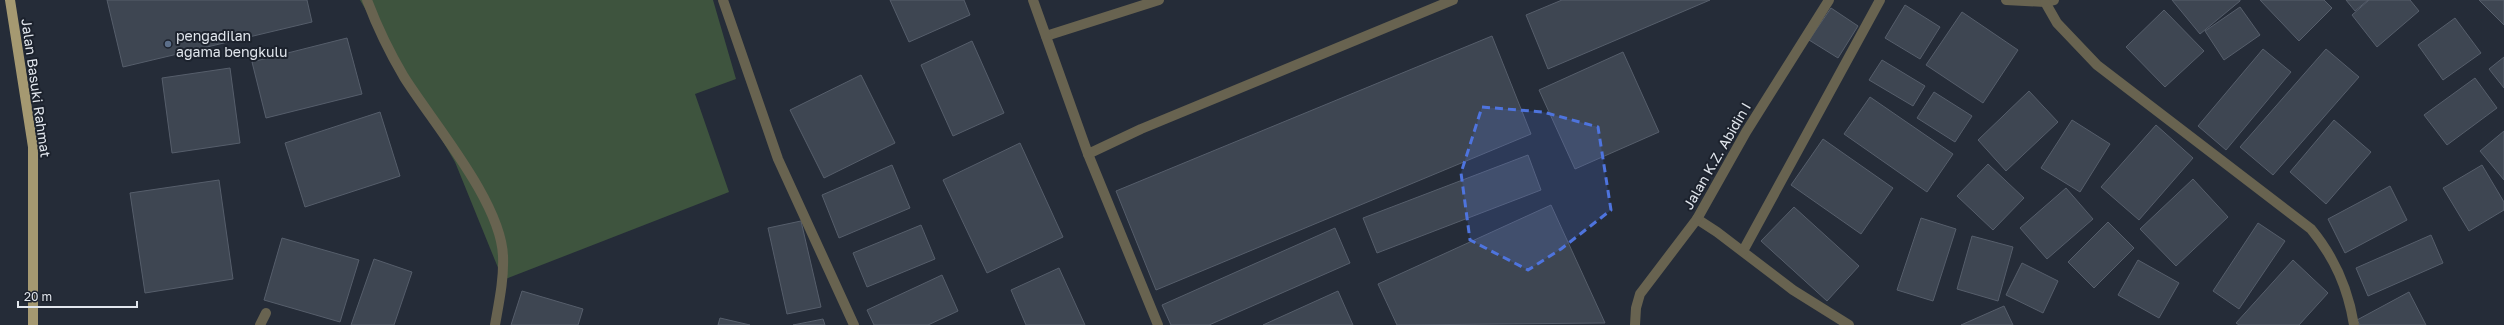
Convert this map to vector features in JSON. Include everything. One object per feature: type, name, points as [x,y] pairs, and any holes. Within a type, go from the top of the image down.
[{"type":"main road","name":"Jalan Basuki Rahmat","points":[[10,0],[33,147],[34,325]]},
{"type":"street","points":[[367,0],[403,76],[485,200],[497,225],[503,255],[502,280],[495,325]]},
{"type":"street","points":[[723,0],[778,159],[854,325]]},
{"type":"street","points":[[1033,0],[1088,154],[1158,325]]},
{"type":"street","points":[[1046,36],[1159,0]]},
{"type":"street","points":[[1088,154],[1141,128],[1453,0]]},
{"type":"street","name":"Jalan K.Z. Abidin I","points":[[1635,325],[1636,308],[1640,294],[1697,220],[1750,125],[1829,0]]},
{"type":"street","points":[[1743,251],[1880,0]]},
{"type":"street","points":[[2006,0],[2049,1],[2057,23],[2097,65],[2311,229],[2327,248],[2338,266],[2351,306],[2354,325]]},
{"type":"street","points":[[1697,220],[1743,251],[1793,290],[1849,325]]},
{"type":"street","points":[[260,325],[266,314]]},
{"type":"highlighted area","points":[[1482,107],[1543,112],[1598,127],[1611,210],[1561,249],[1528,270],[1470,240],[1461,173]]},
{"type":"green space","points":[[360,0],[713,0],[736,79],[695,94],[729,192],[503,280],[455,162]]},
{"type":"building","name":"pengadilan agama bengkulu","points":[[107,0],[307,0],[312,22],[123,67]]},
{"type":"building","points":[[890,0],[964,0],[970,15],[909,42]]},
{"type":"building","points":[[1562,0],[1710,0],[1548,69],[1526,15]]},
{"type":"building","points":[[2172,0],[2240,0],[2240,1],[2200,34]]},
{"type":"building","points":[[2260,0],[2324,0],[2332,8],[2299,41]]},
{"type":"building","points":[[2346,0],[2368,0],[2355,11]]},
{"type":"building","points":[[2369,0],[2410,0],[2419,11],[2377,47],[2352,15]]},
{"type":"building","points":[[2479,0],[2504,0],[2504,25]]},
{"type":"building","points":[[1905,5],[1940,27],[1920,59],[1885,38]]},
{"type":"building","points":[[2240,7],[2260,35],[2224,60],[2205,31]]},
{"type":"building","points":[[1831,8],[1858,26],[1838,58],[1809,40]]},
{"type":"building","points":[[2164,10],[2204,51],[2165,87],[2126,47]]},
{"type":"building","points":[[1962,12],[2018,50],[1983,103],[1926,65]]},
{"type":"building","points":[[2455,18],[2481,53],[2443,80],[2418,45]]},
{"type":"building","points":[[1492,36],[1531,134],[1156,290],[1116,191]]},
{"type":"building","points":[[347,38],[362,94],[266,118],[252,62]]},
{"type":"building","points":[[972,41],[1004,113],[953,136],[921,65]]},
{"type":"building","points":[[2263,49],[2291,72],[2226,150],[2198,126]]},
{"type":"building","points":[[2326,49],[2359,77],[2273,175],[2240,147]]},
{"type":"building","points":[[1623,52],[1659,132],[1575,169],[1539,90]]},
{"type":"building","points":[[2504,57],[2504,88],[2489,69]]},
{"type":"building","points":[[1882,60],[1925,86],[1913,106],[1869,80]]},
{"type":"building","points":[[230,68],[240,143],[172,153],[162,78]]},
{"type":"building","points":[[861,75],[895,143],[824,178],[790,110]]},
{"type":"building","points":[[2475,78],[2497,108],[2447,145],[2424,115]]},
{"type":"building","points":[[2029,91],[2058,122],[2006,171],[1978,140]]},
{"type":"building","points":[[1934,92],[1972,116],[1955,142],[1917,118]]},
{"type":"building","points":[[1870,97],[1953,154],[1927,192],[1844,134]]},
{"type":"building","points":[[380,112],[400,176],[305,207],[285,143]]},
{"type":"building","points":[[2072,120],[2110,144],[2080,192],[2041,168]]},
{"type":"building","points":[[2334,120],[2371,152],[2326,204],[2290,172]]},
{"type":"building","points":[[2156,125],[2193,158],[2139,220],[2101,187]]},
{"type":"building","points":[[2504,131],[2504,180],[2480,151]]},
{"type":"building","points":[[1823,139],[1893,188],[1861,234],[1791,185]]},
{"type":"building","points":[[1020,143],[1063,237],[987,273],[943,180]]},
{"type":"building","points":[[1528,155],[1541,190],[1377,253],[1363,218]]},
{"type":"building","points":[[1988,164],[2024,198],[1993,230],[1957,196]]},
{"type":"building","points":[[892,165],[910,208],[839,238],[822,195]]},
{"type":"building","points":[[2482,165],[2504,202],[2504,210],[2469,231],[2443,188]]},
{"type":"building","points":[[2193,179],[2228,217],[2176,266],[2140,229]]},
{"type":"building","points":[[219,180],[233,279],[145,293],[130,193]]},
{"type":"building","points":[[2390,186],[2407,220],[2345,253],[2328,219]]},
{"type":"building","points":[[2066,188],[2093,219],[2047,259],[2020,228]]},
{"type":"building","points":[[1551,205],[1605,323],[1397,325],[1378,284]]},
{"type":"building","points":[[1794,207],[1859,266],[1827,301],[1761,241]]},
{"type":"building","points":[[1921,218],[1956,229],[1933,301],[1897,290]]},
{"type":"building","points":[[801,221],[821,307],[787,314],[768,228]]},
{"type":"building","points":[[2108,222],[2134,248],[2094,288],[2068,262]]},
{"type":"building","points":[[2258,223],[2285,241],[2239,309],[2213,291]]},
{"type":"building","points":[[921,225],[935,259],[867,287],[853,253]]},
{"type":"building","points":[[1335,228],[1350,263],[1209,325],[1171,325],[1162,305]]},
{"type":"building","points":[[2431,235],[2443,263],[2368,296],[2356,268]]},
{"type":"building","points":[[1972,236],[2013,247],[1998,301],[1957,289]]},
{"type":"building","points":[[282,238],[359,260],[340,322],[264,300]]},
{"type":"building","points":[[374,259],[412,272],[394,325],[351,325]]},
{"type":"building","points":[[2138,260],[2179,283],[2159,318],[2118,295]]},
{"type":"building","points":[[2293,260],[2328,293],[2299,325],[2239,325],[2236,323]]},
{"type":"building","points":[[2022,263],[2058,281],[2043,313],[2006,295]]},
{"type":"building","points":[[1059,268],[1085,325],[1026,325],[1011,290]]},
{"type":"building","points":[[942,275],[958,311],[928,325],[874,325],[867,310]]},
{"type":"building","points":[[522,291],[583,309],[578,325],[511,325]]},
{"type":"building","points":[[1338,291],[1353,325],[1263,325]]},
{"type":"building","points":[[2409,292],[2426,325],[2360,325],[2357,320]]},
{"type":"building","points":[[2004,306],[2013,325],[1961,325]]},
{"type":"building","points":[[720,318],[750,325],[718,325]]},
{"type":"building","points":[[823,319],[825,325],[793,325]]},
{"type":"place","name":"pengadilan agama bengkulu","points":[[168,44]]}]
